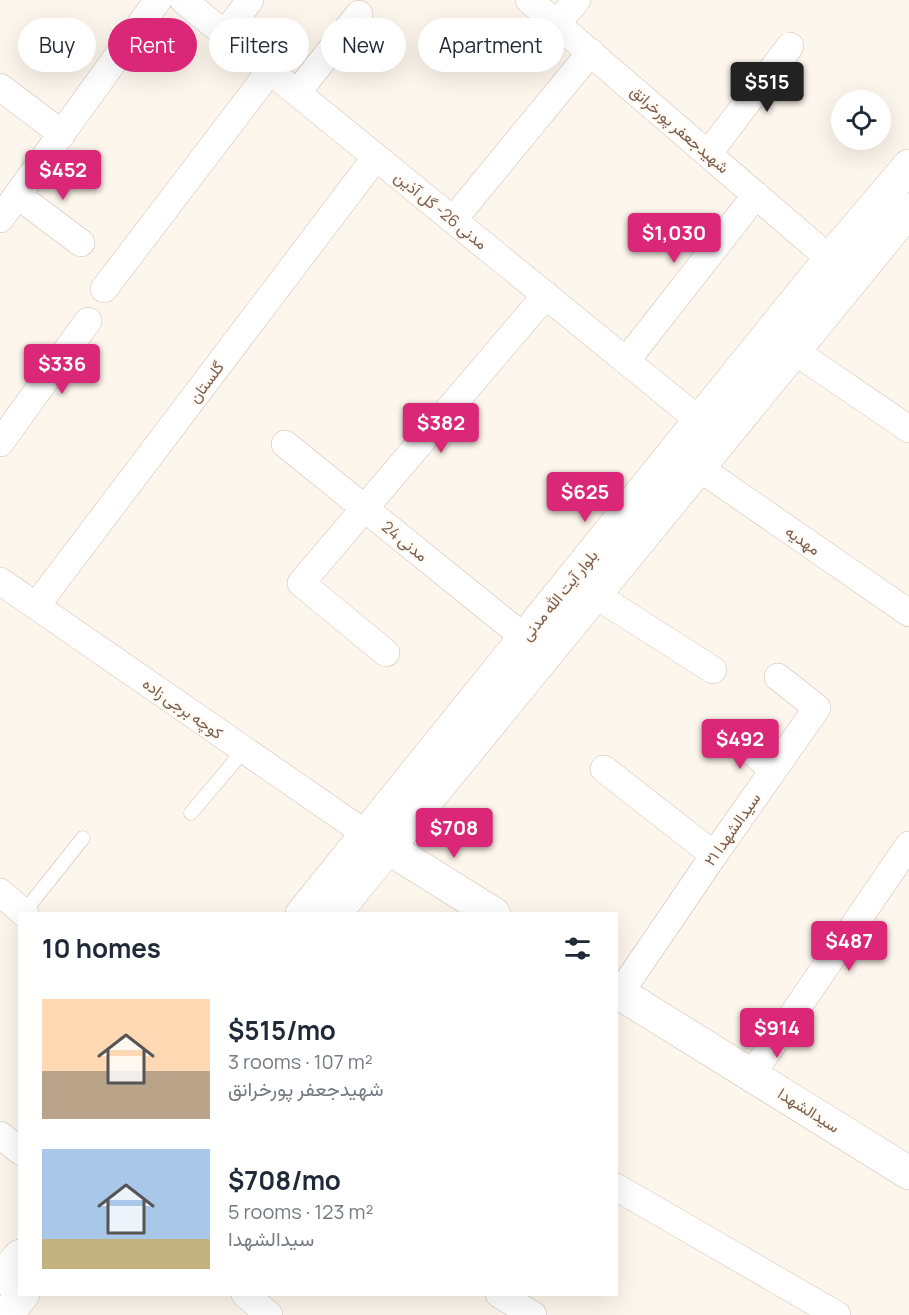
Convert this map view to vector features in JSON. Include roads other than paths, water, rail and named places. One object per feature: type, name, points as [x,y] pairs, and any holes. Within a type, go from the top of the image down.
[{"type":"main road","name":"بلوار آیت الله مدنی","points":[[334,912],[377,841],[525,638],[830,259],[909,166]]},
{"type":"main road","name":"بلوار آیت الله مدنی","points":[[304,912],[377,841],[594,594],[793,350],[908,214]]},
{"type":"main road","points":[[377,841],[491,912]]},
{"type":"main road","name":"سیدالشهدا","points":[[618,992],[909,1173]]},
{"type":"main road","points":[[0,1278],[18,1258]]},
{"type":"main road","points":[[6,1315],[21,1296]]},
{"type":"street","points":[[0,219],[158,0]]},
{"type":"street","name":"مدنی 26- گل آذین","points":[[183,0],[209,21]]},
{"type":"street","points":[[237,18],[250,0]]},
{"type":"street","name":"شهیدجعفر پورخرانق","points":[[529,0],[549,18]]},
{"type":"street","points":[[561,18],[577,0]]},
{"type":"street","points":[[297,93],[359,14]]},
{"type":"street","name":"شهیدجعفر پورخرانق","points":[[564,30],[830,259]]},
{"type":"street","points":[[708,154],[790,46]]},
{"type":"street","points":[[453,220],[591,52]]},
{"type":"street","points":[[104,289],[269,72]]},
{"type":"street","name":"مدنی 26- گل آذین","points":[[271,72],[700,421]]},
{"type":"street","points":[[0,87],[62,134]]},
{"type":"street","name":"گلستان","points":[[36,606],[376,158]]},
{"type":"street","points":[[17,195],[81,243]]},
{"type":"street","points":[[626,361],[756,195]]},
{"type":"street","points":[[386,653],[301,583],[546,295]]},
{"type":"street","points":[[0,443],[88,321]]},
{"type":"street","points":[[793,350],[909,429]]},
{"type":"street","name":"مدنی 24","points":[[285,444],[525,638]]},
{"type":"street","name":"مهدیه","points":[[698,467],[909,613]]},
{"type":"street","name":"کوچه برجى زاده","points":[[0,581],[377,841]]},
{"type":"street","points":[[594,594],[712,670]]},
{"type":"street","name":"سیدالشهدا ۲۱","points":[[618,992],[817,708],[778,677]]},
{"type":"street","points":[[738,738],[773,771]]},
{"type":"street","points":[[604,769],[714,855]]},
{"type":"street","points":[[752,1074],[909,845]]},
{"type":"street","points":[[0,892],[24,912]]},
{"type":"street","points":[[0,1135],[18,1149]]},
{"type":"street","points":[[618,1188],[837,1315]]},
{"type":"street","points":[[246,1296],[269,1315]]},
{"type":"street","points":[[502,1296],[533,1315]]},
{"type":"lane","points":[[191,813],[244,750]]},
{"type":"lane","points":[[26,912],[83,838]]}]
